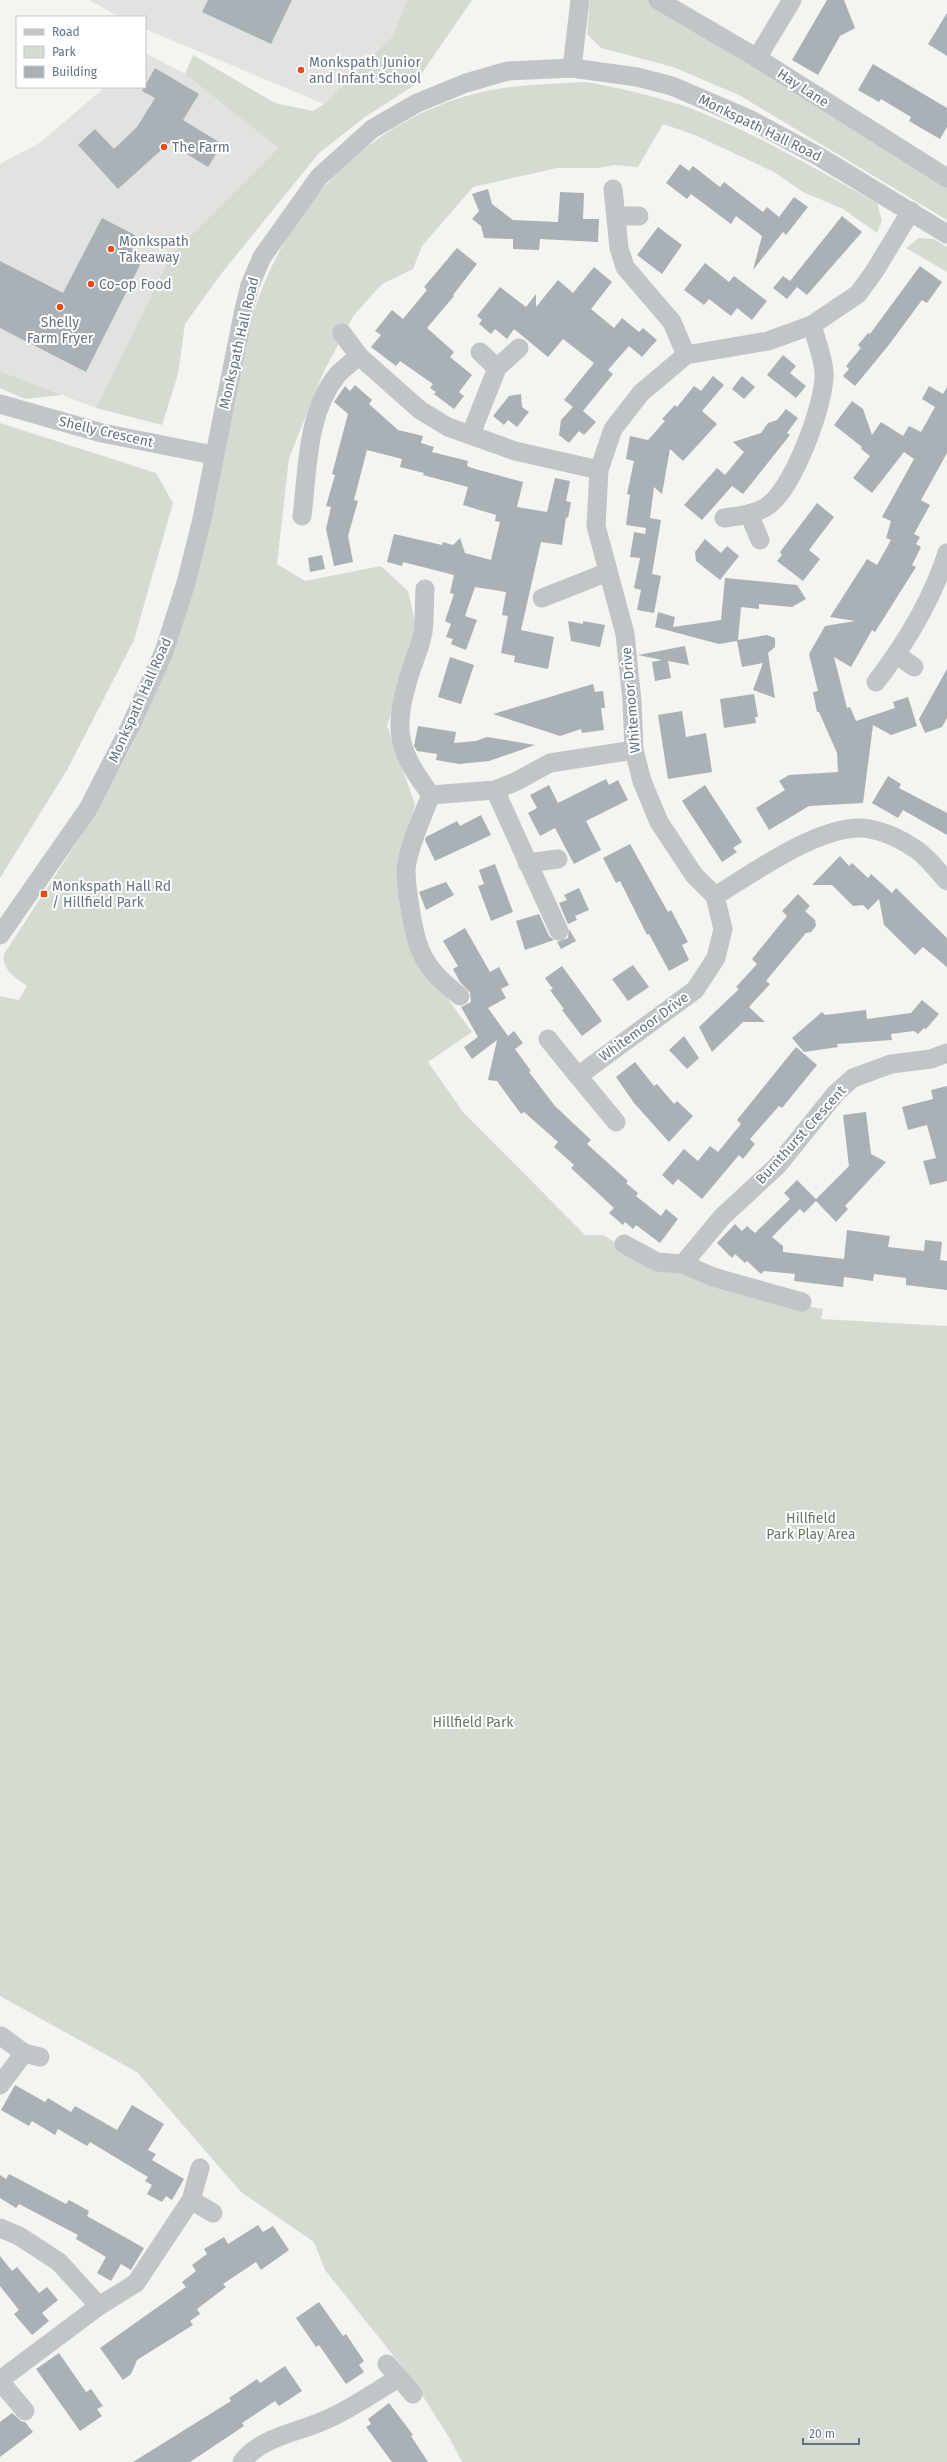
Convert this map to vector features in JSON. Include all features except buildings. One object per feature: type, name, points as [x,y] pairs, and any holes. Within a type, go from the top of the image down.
[{"type":"street","points":[[572,68],[580,0]]},
{"type":"street","name":"Hay Lane","points":[[658,0],[757,58],[946,174]]},
{"type":"street","points":[[757,58],[792,0]]},
{"type":"street","name":"Monkspath Hall Road","points":[[0,935],[88,809],[129,728],[164,652],[186,583],[202,519],[213,455],[250,285],[262,257],[319,177],[372,129],[417,103],[466,83],[508,71],[572,68],[637,77],[672,86],[749,119],[818,156],[947,234]]},
{"type":"street","points":[[613,189],[619,248],[626,267],[672,322],[686,355],[768,342],[812,325],[858,294],[874,272],[911,211]]},
{"type":"street","points":[[616,216],[639,216]]},
{"type":"street","points":[[724,518],[749,514],[767,507],[783,489],[800,459],[820,405],[824,373],[812,325]]},
{"type":"street","points":[[342,333],[359,356],[420,410],[448,427],[515,451],[599,470]]},
{"type":"street","points":[[471,434],[497,368],[519,348]]},
{"type":"street","points":[[480,352],[497,368]]},
{"type":"street","name":"Whitemoor Drive","points":[[578,1076],[695,990],[716,958],[723,929],[715,896],[694,875],[659,822],[642,781],[634,750],[632,701],[625,634],[596,526],[599,470],[613,429],[641,393],[686,355]]},
{"type":"street","points":[[302,516],[313,425],[329,388],[339,374],[359,356]]},
{"type":"street","name":"Shelly Crescent","points":[[0,404],[102,433],[213,455]]},
{"type":"street","points":[[749,514],[760,540]]},
{"type":"street","points":[[876,682],[897,654],[938,582],[947,552]]},
{"type":"street","points":[[542,598],[608,572]]},
{"type":"street","points":[[425,589],[423,633],[398,721],[402,748],[414,772],[431,795]]},
{"type":"street","points":[[897,654],[914,668]]},
{"type":"street","points":[[431,795],[495,790],[515,782],[550,763],[634,750]]},
{"type":"street","points":[[495,790],[527,864],[559,931]]},
{"type":"street","points":[[431,795],[421,819],[406,869],[414,940],[427,965],[441,982],[460,996]]},
{"type":"street","points":[[715,896],[798,846],[826,835],[852,829],[869,829],[901,840],[918,851],[947,881]]},
{"type":"street","points":[[527,864],[558,859]]},
{"type":"street","points":[[548,1039],[616,1122]]},
{"type":"street","name":"Burnthurst Crescent","points":[[684,1264],[722,1217],[778,1166],[836,1093],[853,1078],[891,1064],[931,1059],[947,1053]]},
{"type":"street","points":[[624,1244],[657,1262],[684,1264],[718,1279],[802,1302]]},
{"type":"street","points":[[0,2085],[32,2055],[1,2036]]},
{"type":"street","points":[[25,2411],[0,2380],[99,2306],[136,2282],[191,2200],[200,2168]]},
{"type":"street","points":[[191,2200],[213,2213]]},
{"type":"street","points":[[0,2228],[19,2236],[59,2262],[99,2306]]},
{"type":"street","points":[[242,2462],[246,2456],[281,2435],[323,2421],[392,2372],[413,2394]]},
{"type":"shaded area","name":"Monkspath Junior and Infant School","points":[[89,0],[407,0],[393,36],[324,104],[146,29],[146,16],[118,16]]},
{"type":"shaded area","points":[[146,54],[185,74],[278,148],[171,255],[96,408],[0,371],[0,164],[41,142],[104,88],[146,88]]},
{"type":"green space","points":[[407,0],[472,0],[413,86],[365,117],[319,153],[221,274],[185,324],[178,374],[162,425],[96,408],[171,255],[278,148],[185,74],[193,55],[275,103],[313,111],[324,104],[393,36]]},
{"type":"green space","points":[[590,0],[648,0],[947,186],[947,220],[739,95],[673,67],[601,48],[587,34]]},
{"type":"green space","name":"Hillfield Park","points":[[587,82],[634,92],[681,105],[732,126],[781,150],[877,203],[882,220],[877,233],[843,209],[803,192],[774,172],[695,135],[663,124],[638,167],[614,165],[598,168],[557,168],[473,187],[422,246],[413,269],[382,284],[354,315],[324,371],[289,458],[277,564],[305,581],[381,566],[408,591],[417,631],[387,726],[415,804],[400,881],[415,954],[472,1032],[428,1062],[463,1112],[585,1235],[603,1235],[657,1268],[682,1271],[766,1299],[823,1309],[821,1319],[947,1326],[947,2462],[462,2462],[450,2439],[412,2379],[325,2270],[314,2242],[241,2192],[137,2072],[0,1996],[0,996],[19,1000],[27,986],[7,969],[4,954],[94,816],[127,755],[154,697],[245,341],[254,311],[269,273],[288,236],[311,203],[338,172],[369,146],[402,123],[439,106],[478,93],[519,86]]},
{"type":"green space","points":[[919,238],[934,239],[947,247],[947,272],[906,248]]},
{"type":"green space","points":[[0,371],[62,395],[25,399],[0,388]]},
{"type":"green space","points":[[0,423],[156,473],[173,503],[134,640],[67,770],[0,878]]},
{"type":"place","name":"Monkspath Junior and Infant School","points":[[301,70]]},
{"type":"place","name":"The Farm","points":[[164,147]]},
{"type":"place","name":"Monkspath Takeaway","points":[[111,249]]},
{"type":"place","name":"Co-op Food","points":[[91,284]]},
{"type":"place","name":"Shelly Farm Fryer","points":[[60,307]]},
{"type":"place","name":"Monkspath Hall Rd / Hillfield Park","points":[[44,894]]},
{"type":"park label","name":"Hillfield Park Play Area","points":[[811,1526]]}]
